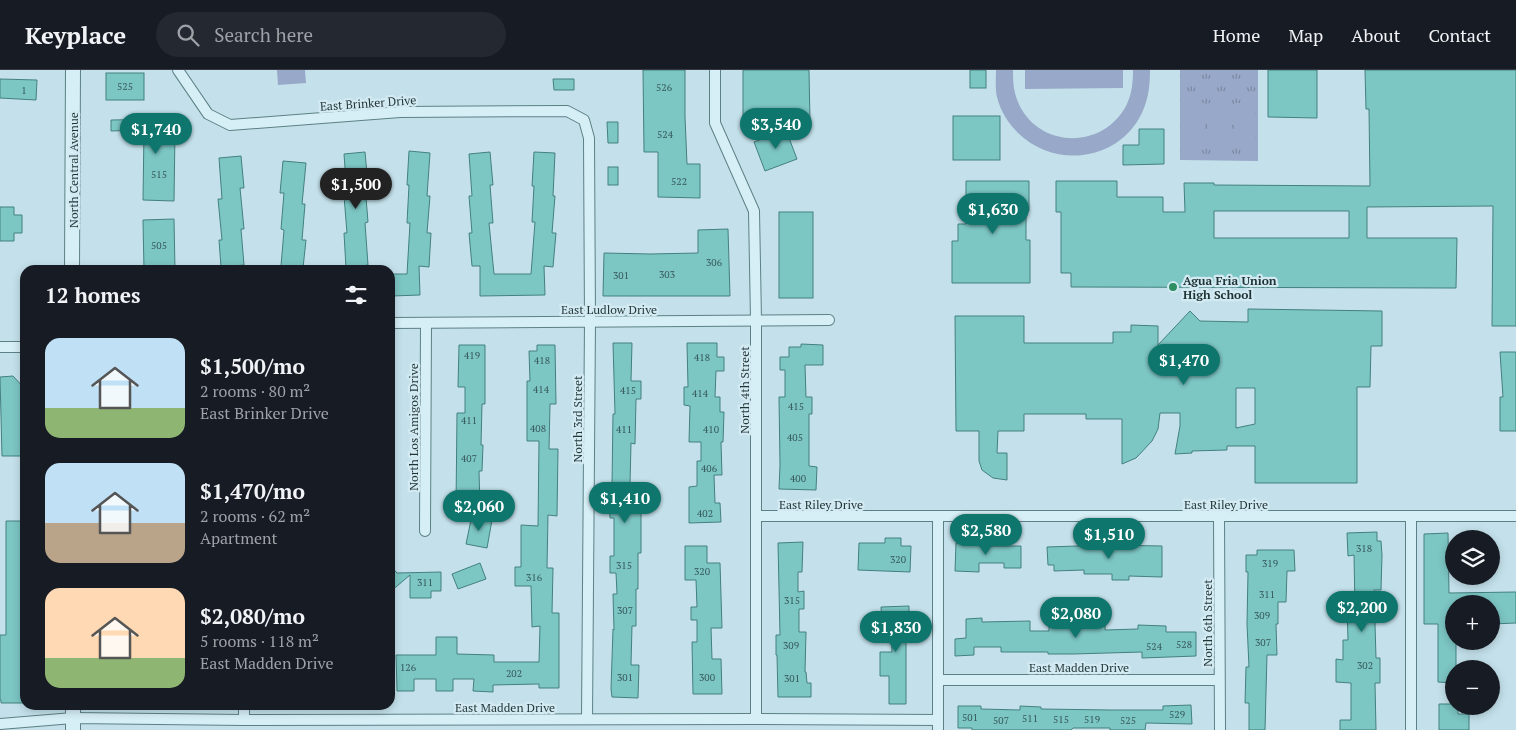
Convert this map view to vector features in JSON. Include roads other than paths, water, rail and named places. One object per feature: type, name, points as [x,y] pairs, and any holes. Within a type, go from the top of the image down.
[{"type":"street","name":"North Central Avenue","points":[[72,265],[73,70]]},
{"type":"street","name":"East Brinker Drive","points":[[178,70],[208,114],[230,125],[400,112],[567,111],[584,120]]},
{"type":"street","name":"North 4th Street","points":[[715,70],[715,123],[754,211],[756,320],[756,719]]},
{"type":"street","name":"North 3rd Street","points":[[584,120],[589,138],[590,321],[587,719]]},
{"type":"street","name":"East Ludlow Drive","points":[[395,323],[829,320]]},
{"type":"street","name":"North Los Amigos Drive","points":[[425,531],[426,323]]},
{"type":"street","points":[[0,346],[20,347]]},
{"type":"street","name":"East Riley Drive","points":[[756,516],[1516,516]]},
{"type":"street","points":[[938,516],[938,725]]},
{"type":"street","name":"North 6th Street","points":[[1219,516],[1220,730]]},
{"type":"street","points":[[1411,516],[1411,730]]},
{"type":"street","name":"East Madden Drive","points":[[938,680],[1219,680]]},
{"type":"street","points":[[244,710],[244,720]]},
{"type":"street","name":"East Madden Drive","points":[[0,724],[73,718],[244,720],[756,719],[938,725]]},
{"type":"place","name":"Agua Fria Union High School","points":[[1173,287]]}]
